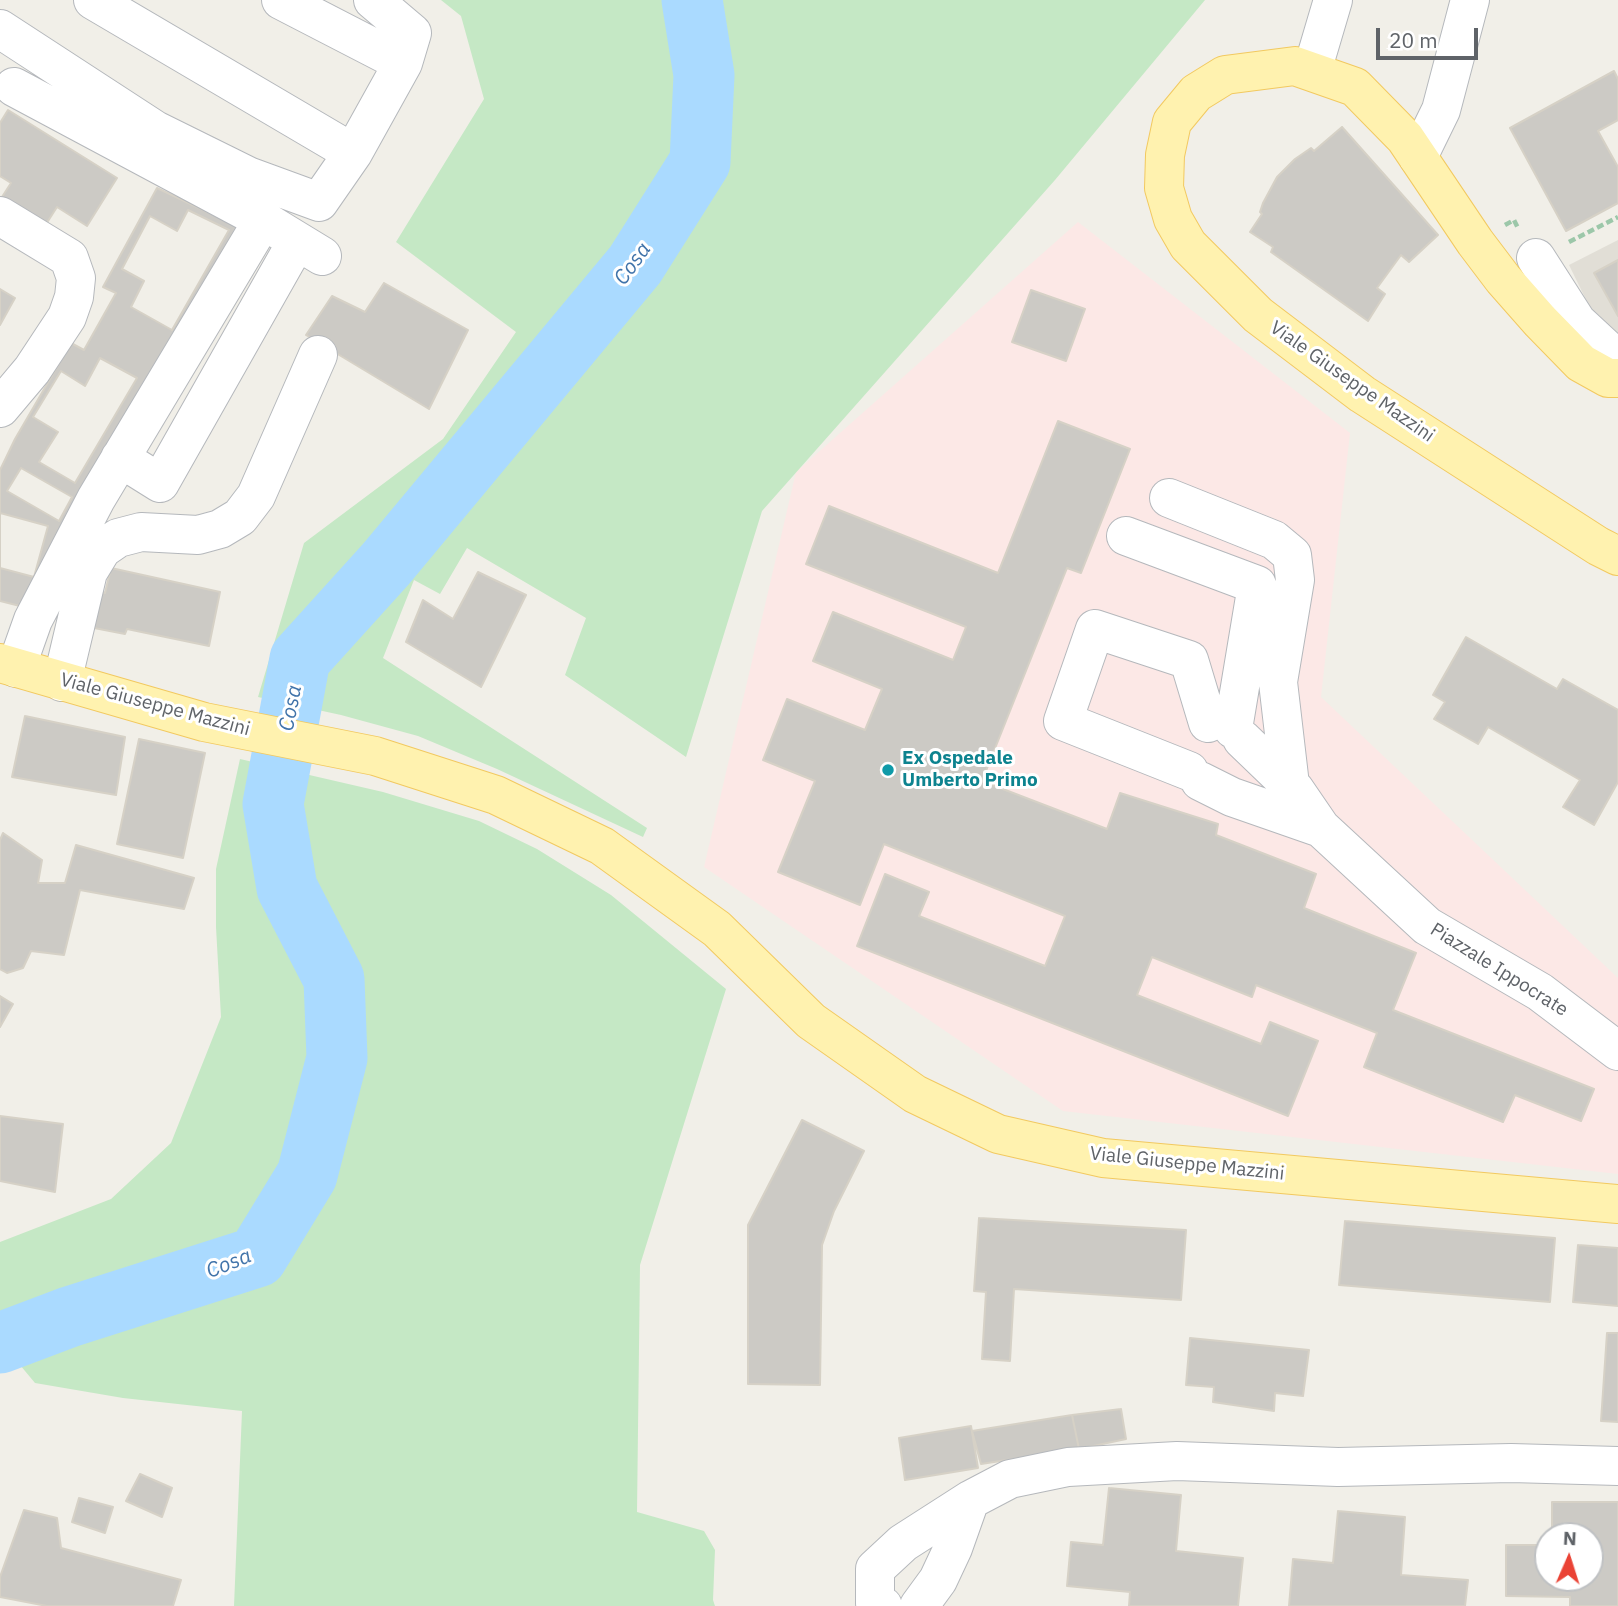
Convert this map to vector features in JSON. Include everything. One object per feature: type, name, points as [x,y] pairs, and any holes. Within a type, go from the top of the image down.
[{"type":"main road","name":"Viale Giuseppe Mazzini","points":[[1618,378],[1608,378],[1581,363],[1540,321],[1503,279],[1405,138],[1356,87],[1295,66],[1225,75],[1196,93],[1172,122],[1165,155],[1164,188],[1173,219],[1188,245],[1258,315],[1362,394],[1598,546],[1618,555]]},
{"type":"main road","name":"Viale Giuseppe Mazzini","points":[[8,666],[204,722],[375,756],[496,795],[602,846],[717,929],[811,1021],[915,1094],[998,1134],[1103,1158],[1618,1204]]},
{"type":"street","points":[[0,13],[11,0]]},
{"type":"street","points":[[93,0],[353,153]]},
{"type":"street","points":[[281,0],[403,63]]},
{"type":"street","points":[[0,29],[155,130],[248,176],[319,202],[353,153],[403,63],[412,33],[373,0]]},
{"type":"street","points":[[1312,71],[1334,0]]},
{"type":"street","points":[[1418,157],[1441,110],[1470,0]]},
{"type":"street","points":[[14,86],[263,220],[309,248],[160,483],[120,458]]},
{"type":"street","points":[[0,216],[69,258],[76,278],[74,297],[67,317],[32,370],[0,408]]},
{"type":"street","points":[[8,666],[120,458],[263,220]]},
{"type":"street","points":[[1536,258],[1577,322],[1618,360]]},
{"type":"street","points":[[62,682],[88,572],[102,549],[118,538],[141,532],[198,535],[220,529],[240,517],[256,496],[318,355]]},
{"type":"street","points":[[1169,498],[1275,540],[1292,555],[1295,580],[1278,682],[1290,785]]},
{"type":"street","points":[[1126,536],[1257,585],[1228,730],[1245,758],[1236,775],[1219,784],[1194,776],[1183,752],[1191,733],[1228,730]]},
{"type":"street","name":"Piazzale Ippocrate","points":[[1321,828],[1232,797],[1194,776],[1063,720],[1095,629],[1189,660],[1228,730],[1290,785],[1321,828],[1427,926],[1540,992],[1618,1051]]},
{"type":"street","points":[[883,1606],[875,1603],[875,1569],[903,1543],[970,1500],[1010,1479],[1068,1467],[1177,1461],[1338,1467],[1511,1464],[1618,1466]]},
{"type":"street","points":[[919,1606],[938,1580],[970,1500]]},
{"type":"shaded area","points":[[1078,222],[1350,433],[1321,697],[1618,978],[1618,1174],[1063,1111],[704,867],[796,472]]},
{"type":"shaded area","points":[[1618,240],[1618,349],[1596,320],[1569,265]]},
{"type":"green space","points":[[441,0],[1205,0],[1055,180],[762,511],[686,757],[565,675],[586,618],[467,548],[440,594],[414,580],[383,658],[647,828],[643,837],[497,769],[418,736],[341,715],[258,697],[304,543],[443,439],[516,332],[396,242],[484,99],[461,16]]},
{"type":"green space","points":[[240,759],[383,792],[479,821],[537,849],[611,895],[726,989],[640,1265],[637,1512],[704,1531],[715,1550],[715,1606],[234,1606],[242,1411],[123,1398],[35,1383],[10,1353],[0,1321],[0,1242],[111,1199],[171,1143],[221,1017],[216,869]]},
{"type":"building","points":[[1614,71],[1618,79],[1618,120],[1598,131],[1618,167],[1618,203],[1566,231],[1510,128]]},
{"type":"building","points":[[8,110],[117,178],[87,226],[57,207],[41,232],[0,200],[11,183],[0,176],[0,123]]},
{"type":"building","points":[[1342,127],[1438,235],[1409,262],[1401,255],[1377,288],[1385,294],[1368,321],[1271,252],[1273,247],[1250,232],[1262,214],[1260,212],[1263,203],[1277,177],[1295,159],[1311,148],[1314,151]]},
{"type":"building","points":[[157,188],[237,226],[20,606],[0,601],[0,470],[71,343],[84,350],[116,293],[103,287]]},
{"type":"building","points":[[188,210],[229,230],[172,330],[131,307],[144,281],[122,269],[150,216],[177,231]]},
{"type":"building","points":[[1618,260],[1618,316],[1594,273]]},
{"type":"building","points":[[384,283],[468,330],[429,409],[306,335],[332,296],[365,312]]},
{"type":"building","points":[[0,289],[15,298],[0,325]]},
{"type":"building","points":[[1031,290],[1085,309],[1066,361],[1012,342]]},
{"type":"building","points":[[100,358],[137,378],[75,483],[39,462],[58,432],[33,417],[61,371],[85,386]]},
{"type":"building","name":"Ex Ospedale Umberto Primo","points":[[1058,421],[1130,449],[1081,573],[1067,568],[982,781],[1107,829],[1120,793],[1218,824],[1216,835],[1316,874],[1304,908],[1416,953],[1393,1010],[1594,1089],[1581,1121],[1515,1095],[1503,1122],[1364,1067],[1377,1033],[1256,985],[1252,997],[1152,957],[1137,995],[1261,1044],[1270,1022],[1318,1041],[1288,1116],[857,946],[885,874],[929,892],[919,916],[1045,966],[1065,916],[884,844],[860,905],[778,872],[815,781],[763,760],[787,699],[865,730],[882,689],[813,661],[833,612],[953,660],[966,627],[806,564],[829,506],[998,573]]},
{"type":"building","points":[[21,468],[72,497],[59,521],[7,491]]},
{"type":"building","points":[[0,513],[48,526],[34,577],[0,568]]},
{"type":"building","points":[[111,568],[220,592],[209,646],[127,629],[125,634],[89,627],[97,591],[105,593]]},
{"type":"building","points":[[478,572],[526,595],[481,687],[406,642],[423,600],[453,619]]},
{"type":"building","points":[[1466,637],[1557,689],[1563,679],[1618,710],[1618,782],[1594,825],[1563,807],[1580,780],[1488,727],[1478,744],[1434,719],[1445,702],[1433,695]]},
{"type":"building","points":[[25,716],[125,737],[116,795],[12,777]]},
{"type":"building","points":[[139,739],[205,753],[183,858],[117,844]]},
{"type":"building","points":[[3,833],[42,860],[38,883],[65,883],[76,845],[194,878],[184,909],[80,890],[64,955],[31,951],[23,968],[7,973],[0,969],[0,840]]},
{"type":"building","points":[[0,996],[13,1004],[0,1027]]},
{"type":"building","points":[[0,1116],[63,1124],[55,1192],[0,1181]]},
{"type":"building","points":[[802,1120],[864,1151],[834,1211],[822,1245],[820,1385],[748,1384],[748,1225]]},
{"type":"building","points":[[979,1218],[1186,1230],[1181,1300],[1014,1289],[1010,1361],[982,1359],[986,1292],[974,1291]]},
{"type":"building","points":[[1345,1221],[1555,1238],[1550,1302],[1339,1285]]},
{"type":"building","points":[[1578,1245],[1618,1248],[1618,1306],[1573,1302]]},
{"type":"building","points":[[1607,1333],[1618,1333],[1618,1422],[1601,1421]]},
{"type":"building","points":[[1190,1338],[1309,1350],[1303,1396],[1275,1393],[1274,1411],[1213,1402],[1214,1387],[1186,1385]]},
{"type":"building","points":[[1121,1409],[1126,1439],[1079,1449],[1072,1415]]},
{"type":"building","points":[[1072,1415],[1079,1449],[981,1464],[972,1431]]},
{"type":"building","points":[[971,1426],[978,1468],[905,1480],[899,1438]]},
{"type":"building","points":[[140,1474],[172,1488],[162,1517],[126,1501]]},
{"type":"building","points":[[1109,1488],[1181,1495],[1176,1551],[1243,1558],[1238,1606],[1129,1606],[1130,1592],[1067,1586],[1071,1542],[1103,1545]]},
{"type":"building","points":[[79,1498],[113,1507],[105,1533],[72,1522]]},
{"type":"building","points":[[1552,1502],[1618,1502],[1618,1606],[1570,1606],[1570,1597],[1506,1596],[1506,1545],[1534,1545],[1534,1592],[1604,1592],[1604,1522],[1552,1522]]},
{"type":"building","points":[[24,1510],[57,1518],[61,1548],[181,1580],[173,1606],[47,1606],[0,1597],[0,1577]]},
{"type":"building","points":[[1338,1511],[1405,1517],[1401,1575],[1468,1580],[1465,1606],[1289,1606],[1293,1559],[1333,1563]]},
{"type":"waterway","name":"Cosa","points":[[0,1343],[69,1317],[257,1257],[307,1175],[337,1058],[334,979],[287,888],[273,804],[300,659],[386,564],[635,265],[700,162],[704,75],[692,0]]},
{"type":"place","name":"Ex Ospedale Umberto Primo","points":[[888,770]]}]
